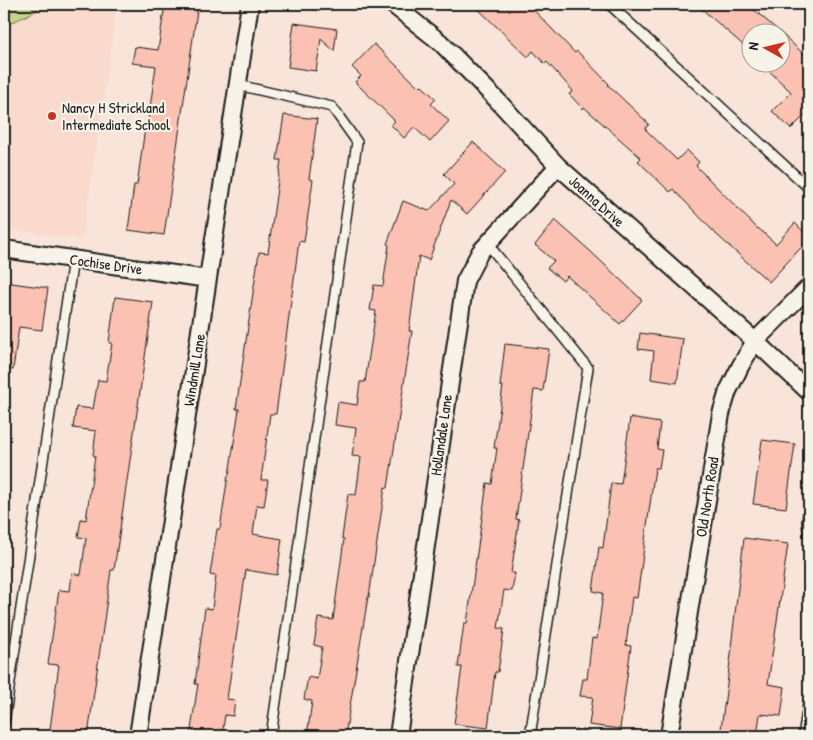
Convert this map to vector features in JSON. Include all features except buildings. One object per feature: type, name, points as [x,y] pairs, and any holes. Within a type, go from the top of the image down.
[{"type":"street","name":"Windmill Lane","points":[[138,736],[250,4]]},
{"type":"street","name":"Joanna Drive","points":[[392,4],[440,42],[558,166],[755,341],[809,392]]},
{"type":"street","name":"Hollandale Lane","points":[[398,736],[465,281],[480,252],[487,243],[558,166]]},
{"type":"street","name":"Cochise Drive","points":[[4,249],[208,279]]},
{"type":"street","name":"Old North Road","points":[[669,736],[721,414],[732,383],[755,341],[809,287]]},
{"type":"lane","points":[[609,4],[809,188]]},
{"type":"lane","points":[[238,85],[332,107],[357,142],[271,736]]},
{"type":"lane","points":[[487,243],[588,368],[530,736]]},
{"type":"lane","points":[[4,722],[73,259]]},
{"type":"lane","points":[[809,507],[807,522],[809,535]]},
{"type":"lane","points":[[804,736],[809,699]]},
{"type":"shaded area","name":"Nancy H Strickland Intermediate School","points":[[4,4],[117,4],[82,240],[4,228]]},
{"type":"green space","points":[[4,4],[35,4],[38,10],[4,26]]},
{"type":"place","name":"Nancy H Strickland Intermediate School","points":[[52,116]]}]
